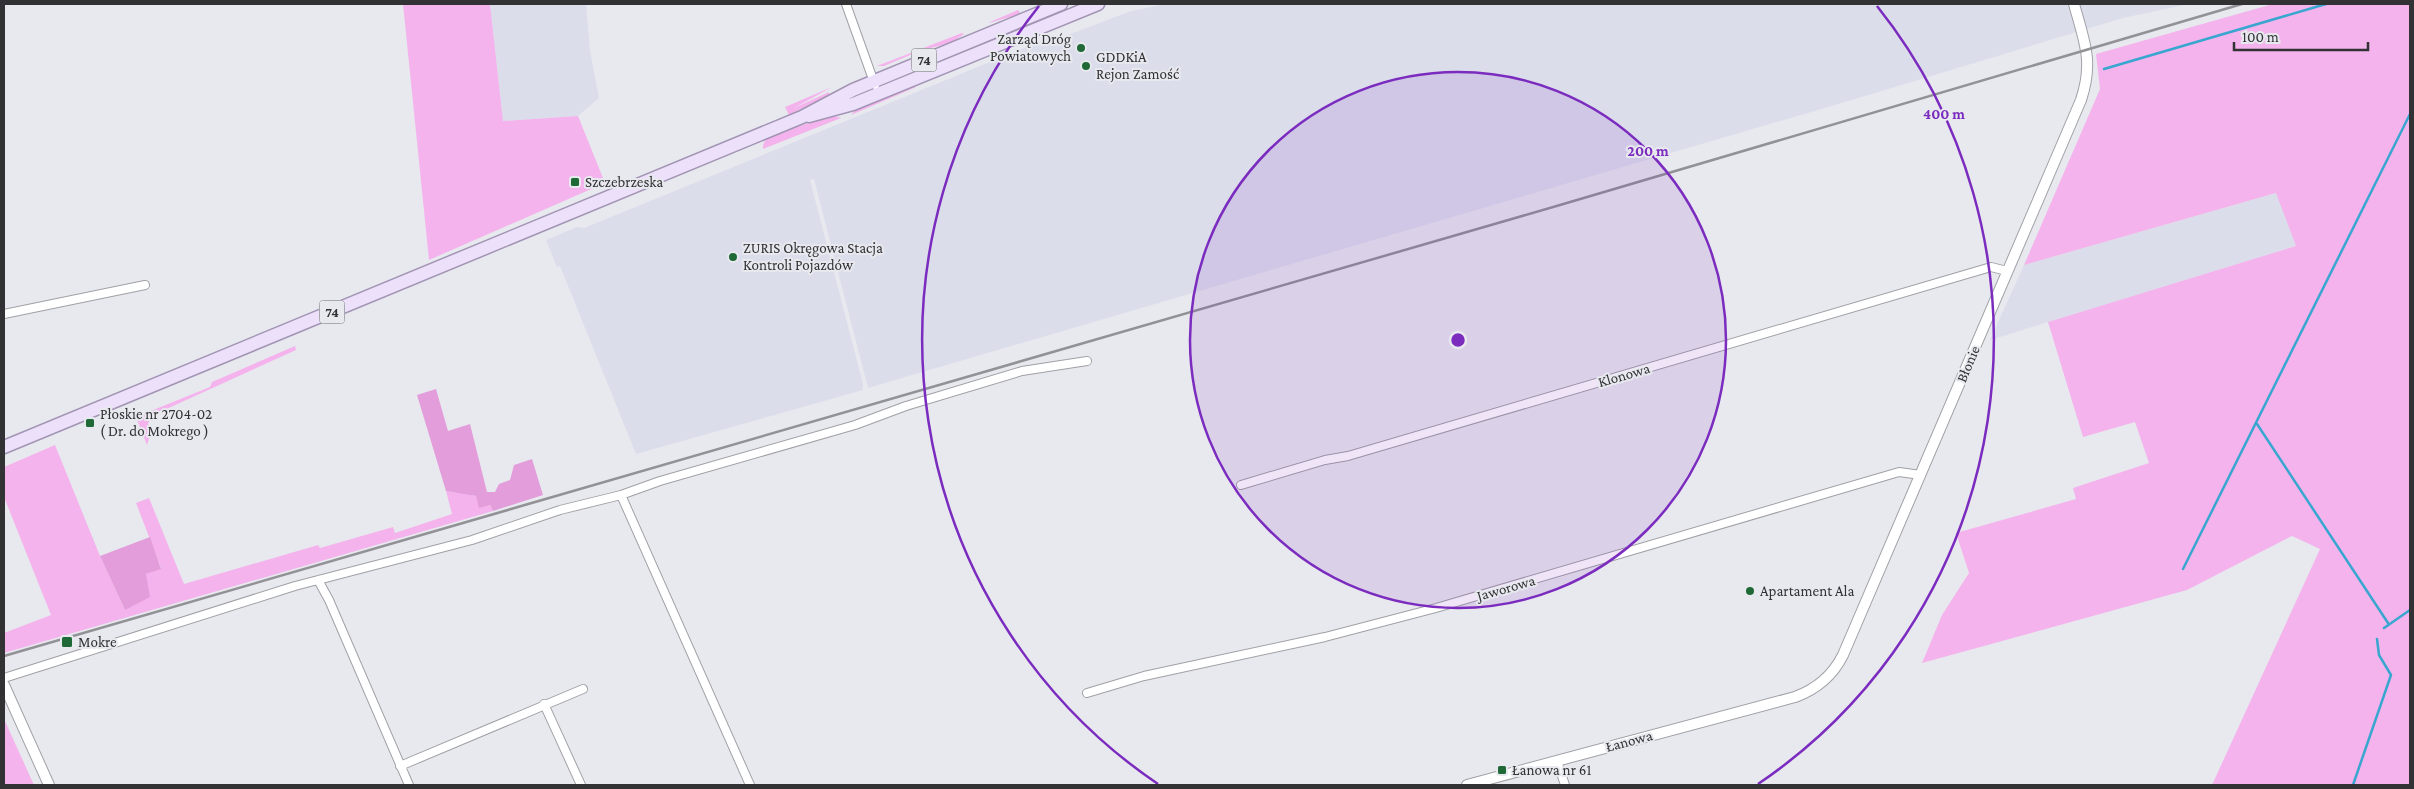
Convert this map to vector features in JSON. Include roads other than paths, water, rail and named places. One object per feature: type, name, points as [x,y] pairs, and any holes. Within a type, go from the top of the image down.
[{"type":"main road","name":"74","points":[[4,447],[799,118],[827,102],[874,81],[1061,4]]},
{"type":"main road","name":"74","points":[[799,118],[828,112],[879,94],[1098,4]]},
{"type":"street","points":[[846,4],[879,94]]},
{"type":"street","name":"Błonie","points":[[1791,698],[1818,686],[1838,663],[2078,109],[2088,78],[2086,50],[2074,4]]},
{"type":"street","name":"Klonowa","points":[[1241,485],[1325,460],[1348,456],[1991,267],[2007,271]]},
{"type":"street","points":[[4,314],[145,285]]},
{"type":"street","points":[[4,678],[318,580],[472,540],[560,510],[620,495],[660,481],[855,425],[880,414],[959,389],[1022,372],[1088,361]]},
{"type":"street","name":"Jaworowa","points":[[1087,693],[1144,676],[1325,637],[1436,608],[1899,472],[1921,475]]},
{"type":"street","points":[[620,495],[750,785]]},
{"type":"street","points":[[318,580],[329,600],[409,785]]},
{"type":"street","points":[[4,685],[49,785]]},
{"type":"street","points":[[400,766],[583,688]]},
{"type":"street","name":"Łanowa","points":[[1467,785],[1791,698]]},
{"type":"street","points":[[544,704],[581,785]]},
{"type":"street","points":[[1557,761],[1564,785]]},
{"type":"waterway","points":[[2104,69],[2326,4]]},
{"type":"waterway","points":[[2183,569],[2410,114]]},
{"type":"waterway","points":[[2257,424],[2388,623]]},
{"type":"waterway","points":[[2384,628],[2410,610]]},
{"type":"waterway","points":[[2353,785],[2391,675],[2379,655],[2377,639]]},
{"type":"railway","points":[[4,656],[1560,205],[2242,4]]},
{"type":"place","name":"Zarząd Dróg Powiatowych","points":[[1081,48]]},
{"type":"place","name":"GDDKiA Rejon Zamość","points":[[1086,66]]},
{"type":"place","name":"Szczebrzeska","points":[[575,182]]},
{"type":"place","name":"ZURIS Okręgowa Stacja Kontroli Pojazdów","points":[[733,257]]},
{"type":"place","name":"Płoskie nr 2704-02 ( Dr. do Mokrego )","points":[[90,423]]},
{"type":"place","name":"Apartament Ala","points":[[1750,591]]},
{"type":"place","name":"Mokre","points":[[67,642]]},
{"type":"place","name":"Łanowa nr 61","points":[[1502,770]]}]
